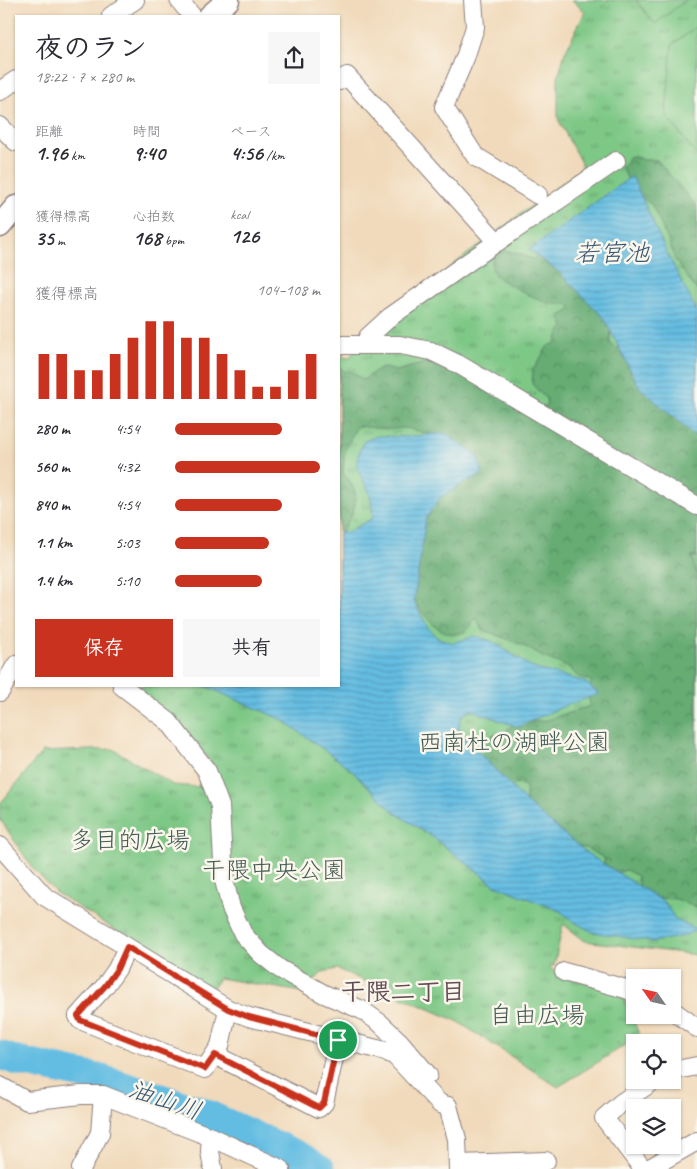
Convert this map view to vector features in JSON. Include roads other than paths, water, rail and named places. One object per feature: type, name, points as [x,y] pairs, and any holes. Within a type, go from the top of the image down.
[{"type":"street","points":[[112,15],[135,0]]},
{"type":"street","points":[[179,0],[191,15]]},
{"type":"street","points":[[211,15],[228,0]]},
{"type":"street","points":[[473,0],[475,27],[465,58],[444,106],[475,156],[538,195]]},
{"type":"street","points":[[340,80],[347,76],[497,242]]},
{"type":"street","points":[[0,90],[15,81]]},
{"type":"street","points":[[0,126],[15,141]]},
{"type":"street","points":[[365,345],[368,337],[390,317],[616,161]]},
{"type":"street","points":[[0,226],[15,208]]},
{"type":"street","points":[[340,344],[400,345],[431,351],[445,357],[697,506]]},
{"type":"street","points":[[0,692],[15,668]]},
{"type":"street","points":[[123,687],[169,722],[207,771],[220,806],[224,880],[228,899],[230,908],[243,934],[261,954],[280,969],[324,994],[362,1010],[380,1023],[400,1042],[432,1080],[448,1106],[457,1138],[458,1167],[546,1161]]},
{"type":"street","points":[[0,846],[44,896],[228,1009],[249,1017],[385,1051],[395,1056],[440,1104],[448,1106]]},
{"type":"street","points":[[127,947],[117,969],[105,986],[78,1016],[80,1020],[205,1069],[220,1046],[228,1009]]},
{"type":"street","points":[[564,972],[626,989]]},
{"type":"street","points":[[681,1016],[697,1028]]},
{"type":"street","points":[[215,1055],[319,1108],[324,1103],[338,1040]]},
{"type":"street","points":[[681,1069],[697,1066]]},
{"type":"street","points":[[0,1086],[27,1100],[80,1095],[103,1095],[211,1137],[281,1169]]},
{"type":"street","points":[[642,1089],[621,1103],[604,1118],[643,1169]]},
{"type":"street","points":[[81,1169],[100,1133],[103,1095]]},
{"type":"street","points":[[211,1137],[210,1151],[213,1169]]},
{"type":"street","points":[[648,1169],[697,1141]]},
{"type":"water","name":"若宮池","points":[[632,176],[666,251],[697,312],[697,438],[639,387],[604,318],[559,272],[529,250]]},
{"type":"water","points":[[445,433],[477,455],[483,474],[441,497],[426,518],[414,601],[427,627],[436,637],[453,643],[475,636],[492,641],[533,668],[585,682],[599,694],[562,707],[518,727],[472,710],[462,715],[459,725],[460,737],[466,739],[528,804],[588,854],[664,902],[676,920],[697,929],[684,936],[653,942],[593,932],[574,922],[560,911],[495,885],[434,838],[394,812],[348,767],[283,720],[207,687],[340,687],[340,533],[348,532],[373,518],[370,495],[358,469],[358,457],[365,440],[379,436],[407,437]]},
{"type":"waterway","name":"油山川","points":[[0,1055],[17,1061],[102,1079],[198,1110],[300,1156],[321,1169]]},
{"type":"district","name":"干隈二丁目","points":[[403,992]]},
{"type":"park label","name":"西南杜の湖畔公園","points":[[514,742]]},
{"type":"park label","name":"多目的広場","points":[[130,840]]},
{"type":"park label","name":"干隈中央公園","points":[[274,870]]},
{"type":"park label","name":"自由広場","points":[[537,1015]]}]
